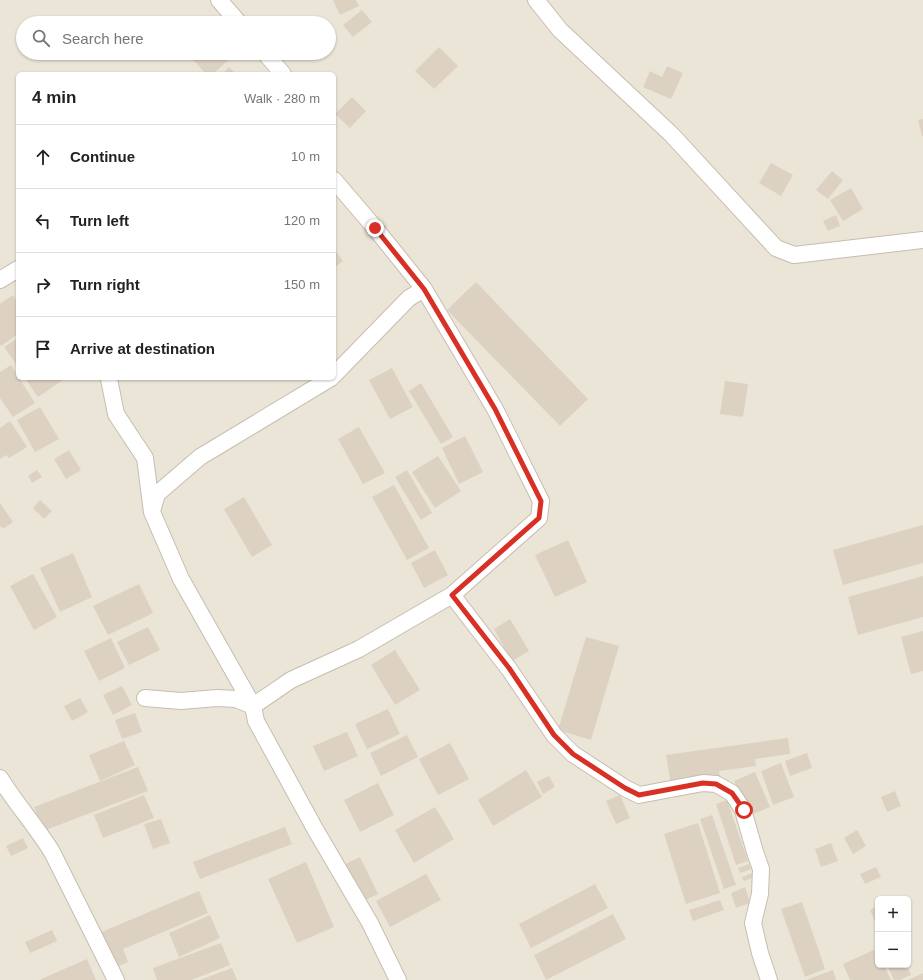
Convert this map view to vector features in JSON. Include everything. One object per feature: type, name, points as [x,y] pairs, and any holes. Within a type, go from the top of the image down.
[{"type":"street","points":[[219,0],[233,16]]},
{"type":"street","points":[[536,0],[560,30],[672,135],[776,248],[794,255],[923,240]]},
{"type":"street","points":[[253,706],[291,680],[359,649],[452,595],[539,518],[541,501],[495,409],[424,289],[336,182]]},
{"type":"street","points":[[0,280],[16,270]]},
{"type":"street","points":[[336,372],[409,298],[424,289]]},
{"type":"street","points":[[109,380],[116,414],[144,458],[152,512],[181,578],[253,706],[256,721],[315,829],[370,923],[398,980]]},
{"type":"street","points":[[152,512],[157,494],[200,457],[328,380]]},
{"type":"street","points":[[452,595],[509,668],[554,735],[573,754],[625,788],[639,795],[703,783],[716,784],[732,793],[744,810],[755,852],[761,868],[760,894],[753,923],[769,980]]},
{"type":"street","points":[[146,698],[181,701],[217,698],[236,699],[253,706]]},
{"type":"street","points":[[0,778],[52,852],[116,980]]},
{"type":"shaded area","points":[[0,0],[923,0],[923,980],[0,980]]},
{"type":"building","points":[[333,0],[356,0],[359,6],[340,15]]},
{"type":"building","points":[[362,10],[372,22],[353,37],[343,25]]},
{"type":"building","points":[[439,47],[458,66],[434,89],[415,71]]},
{"type":"building","points":[[193,60],[228,60],[215,72],[204,72]]},
{"type":"building","points":[[667,66],[683,73],[671,99],[643,87],[650,71],[662,77]]},
{"type":"building","points":[[229,67],[234,72],[224,72]]},
{"type":"building","points":[[352,97],[366,111],[350,128],[336,115],[336,113]]},
{"type":"building","points":[[923,119],[923,136],[922,136],[918,120]]},
{"type":"building","points":[[771,163],[793,175],[781,196],[759,183]]},
{"type":"building","points":[[832,171],[843,180],[828,199],[816,190]]},
{"type":"building","points":[[851,188],[863,209],[843,221],[830,200]]},
{"type":"building","points":[[836,215],[840,226],[828,231],[823,221]]},
{"type":"building","points":[[336,252],[343,261],[336,266]]},
{"type":"building","points":[[476,282],[588,399],[560,426],[447,310]]},
{"type":"building","points":[[13,295],[16,300],[16,335],[1,346],[0,344],[0,304]]},
{"type":"building","points":[[16,339],[16,364],[4,347]]},
{"type":"building","points":[[11,365],[16,373],[16,380],[20,380],[35,403],[13,417],[0,398],[0,372]]},
{"type":"building","points":[[392,368],[413,407],[390,419],[369,380]]},
{"type":"building","points":[[26,380],[63,380],[38,397]]},
{"type":"building","points":[[725,381],[748,384],[743,417],[720,414]]},
{"type":"building","points":[[421,383],[453,437],[441,444],[409,391]]},
{"type":"building","points":[[40,407],[59,439],[35,452],[17,420]]},
{"type":"building","points":[[10,421],[27,447],[9,458],[6,455],[0,459],[0,428]]},
{"type":"building","points":[[359,427],[385,473],[363,484],[338,439]]},
{"type":"building","points":[[465,436],[483,472],[459,484],[442,448]]},
{"type":"building","points":[[69,450],[81,470],[66,479],[54,459]]},
{"type":"building","points":[[438,456],[461,491],[435,508],[412,472]]},
{"type":"building","points":[[37,470],[42,477],[32,483],[28,476]]},
{"type":"building","points":[[407,470],[432,513],[421,520],[395,477]]},
{"type":"building","points":[[394,485],[429,548],[407,560],[372,497]]},
{"type":"building","points":[[244,497],[272,545],[252,557],[224,509]]},
{"type":"building","points":[[40,500],[52,511],[44,519],[33,508]]},
{"type":"building","points":[[0,503],[13,522],[3,529],[1,526],[0,527]]},
{"type":"building","points":[[923,525],[923,563],[843,585],[833,550]]},
{"type":"building","points":[[568,540],[587,582],[555,597],[535,555]]},
{"type":"building","points":[[435,550],[448,575],[424,588],[411,563]]},
{"type":"building","points":[[73,553],[92,597],[60,612],[40,568]]},
{"type":"building","points":[[33,574],[57,617],[34,630],[10,586]]},
{"type":"building","points":[[923,576],[923,617],[858,635],[848,597]]},
{"type":"building","points":[[139,584],[153,613],[108,635],[93,606]]},
{"type":"building","points":[[510,619],[529,651],[512,661],[494,629]]},
{"type":"building","points":[[148,627],[160,650],[129,665],[117,642]]},
{"type":"building","points":[[923,631],[923,671],[911,674],[901,637]]},
{"type":"building","points":[[586,637],[619,646],[591,740],[558,730]]},
{"type":"building","points":[[111,638],[125,668],[99,681],[84,651]]},
{"type":"building","points":[[395,650],[420,690],[395,705],[371,665]]},
{"type":"building","points":[[122,686],[132,705],[113,715],[103,695]]},
{"type":"building","points":[[80,698],[88,712],[72,721],[64,706]]},
{"type":"building","points":[[388,709],[400,734],[367,749],[355,724]]},
{"type":"building","points":[[135,713],[142,732],[122,739],[115,720]]},
{"type":"building","points":[[347,732],[358,756],[324,771],[313,746]]},
{"type":"building","points":[[407,735],[418,757],[381,776],[370,753]]},
{"type":"building","points":[[788,738],[790,754],[755,759],[756,766],[719,771],[720,778],[671,785],[666,755]]},
{"type":"building","points":[[124,741],[135,765],[100,781],[89,755]]},
{"type":"building","points":[[450,743],[469,779],[438,795],[419,759]]},
{"type":"building","points":[[807,753],[812,768],[790,776],[785,761]]},
{"type":"building","points":[[781,763],[794,797],[773,805],[761,771]]},
{"type":"building","points":[[138,767],[148,791],[43,831],[34,807]]},
{"type":"building","points":[[526,770],[542,797],[493,826],[478,800]]},
{"type":"building","points":[[755,772],[770,807],[748,816],[734,781]]},
{"type":"building","points":[[549,776],[555,787],[543,794],[537,782]]},
{"type":"building","points":[[378,783],[394,815],[360,832],[344,800]]},
{"type":"building","points":[[895,791],[901,806],[887,812],[881,797]]},
{"type":"building","points":[[144,795],[154,818],[103,838],[94,815]]},
{"type":"building","points":[[620,795],[630,818],[616,824],[606,801]]},
{"type":"building","points":[[727,800],[748,861],[736,865],[716,804]]},
{"type":"building","points":[[435,807],[454,839],[414,863],[395,830]]},
{"type":"building","points":[[712,815],[736,885],[724,889],[700,819]]},
{"type":"building","points":[[161,819],[170,843],[153,849],[144,824]]},
{"type":"building","points":[[698,823],[720,893],[686,904],[664,834]]},
{"type":"building","points":[[285,827],[292,844],[200,879],[193,862]]},
{"type":"building","points":[[857,830],[866,846],[853,854],[844,838]]},
{"type":"building","points":[[23,838],[28,848],[11,856],[6,846]]},
{"type":"building","points":[[831,843],[838,861],[821,867],[815,849]]},
{"type":"building","points":[[360,857],[378,894],[359,903],[341,866]]},
{"type":"building","points":[[306,862],[334,927],[297,943],[268,879]]},
{"type":"building","points":[[749,864],[751,869],[740,873],[738,868]]},
{"type":"building","points":[[876,867],[881,877],[865,884],[860,874]]},
{"type":"building","points":[[756,872],[758,876],[744,881],[742,877]]},
{"type":"building","points":[[426,874],[441,900],[390,927],[376,901]]},
{"type":"building","points":[[595,884],[608,908],[531,948],[519,924]]},
{"type":"building","points":[[745,887],[750,903],[736,908],[731,893]]},
{"type":"building","points":[[199,891],[208,913],[123,949],[128,962],[114,968],[99,933]]},
{"type":"building","points":[[720,900],[724,910],[693,921],[689,910]]},
{"type":"building","points":[[802,902],[825,969],[805,977],[781,909]]},
{"type":"building","points":[[875,908],[875,922],[870,910]]},
{"type":"building","points":[[613,914],[626,939],[546,980],[534,955]]},
{"type":"building","points":[[210,915],[220,938],[179,957],[169,933]]},
{"type":"building","points":[[52,930],[57,941],[30,953],[25,942]]},
{"type":"building","points":[[221,943],[230,965],[191,980],[157,980],[153,968]]},
{"type":"building","points":[[875,949],[875,968],[885,968],[891,980],[850,980],[843,964]]},
{"type":"building","points":[[87,959],[96,980],[39,980]]},
{"type":"building","points":[[232,968],[237,980],[200,980]]},
{"type":"building","points":[[888,968],[908,968],[911,975],[900,980],[894,980]]},
{"type":"building","points":[[833,970],[836,980],[806,980]]},
{"type":"building","points":[[923,973],[923,980],[908,980]]},
{"type":"route","points":[[375,228],[424,289],[495,409],[541,501],[539,518],[452,595],[509,668],[554,735],[573,754],[625,788],[639,795],[703,783],[716,784],[732,793],[744,810]]}]
